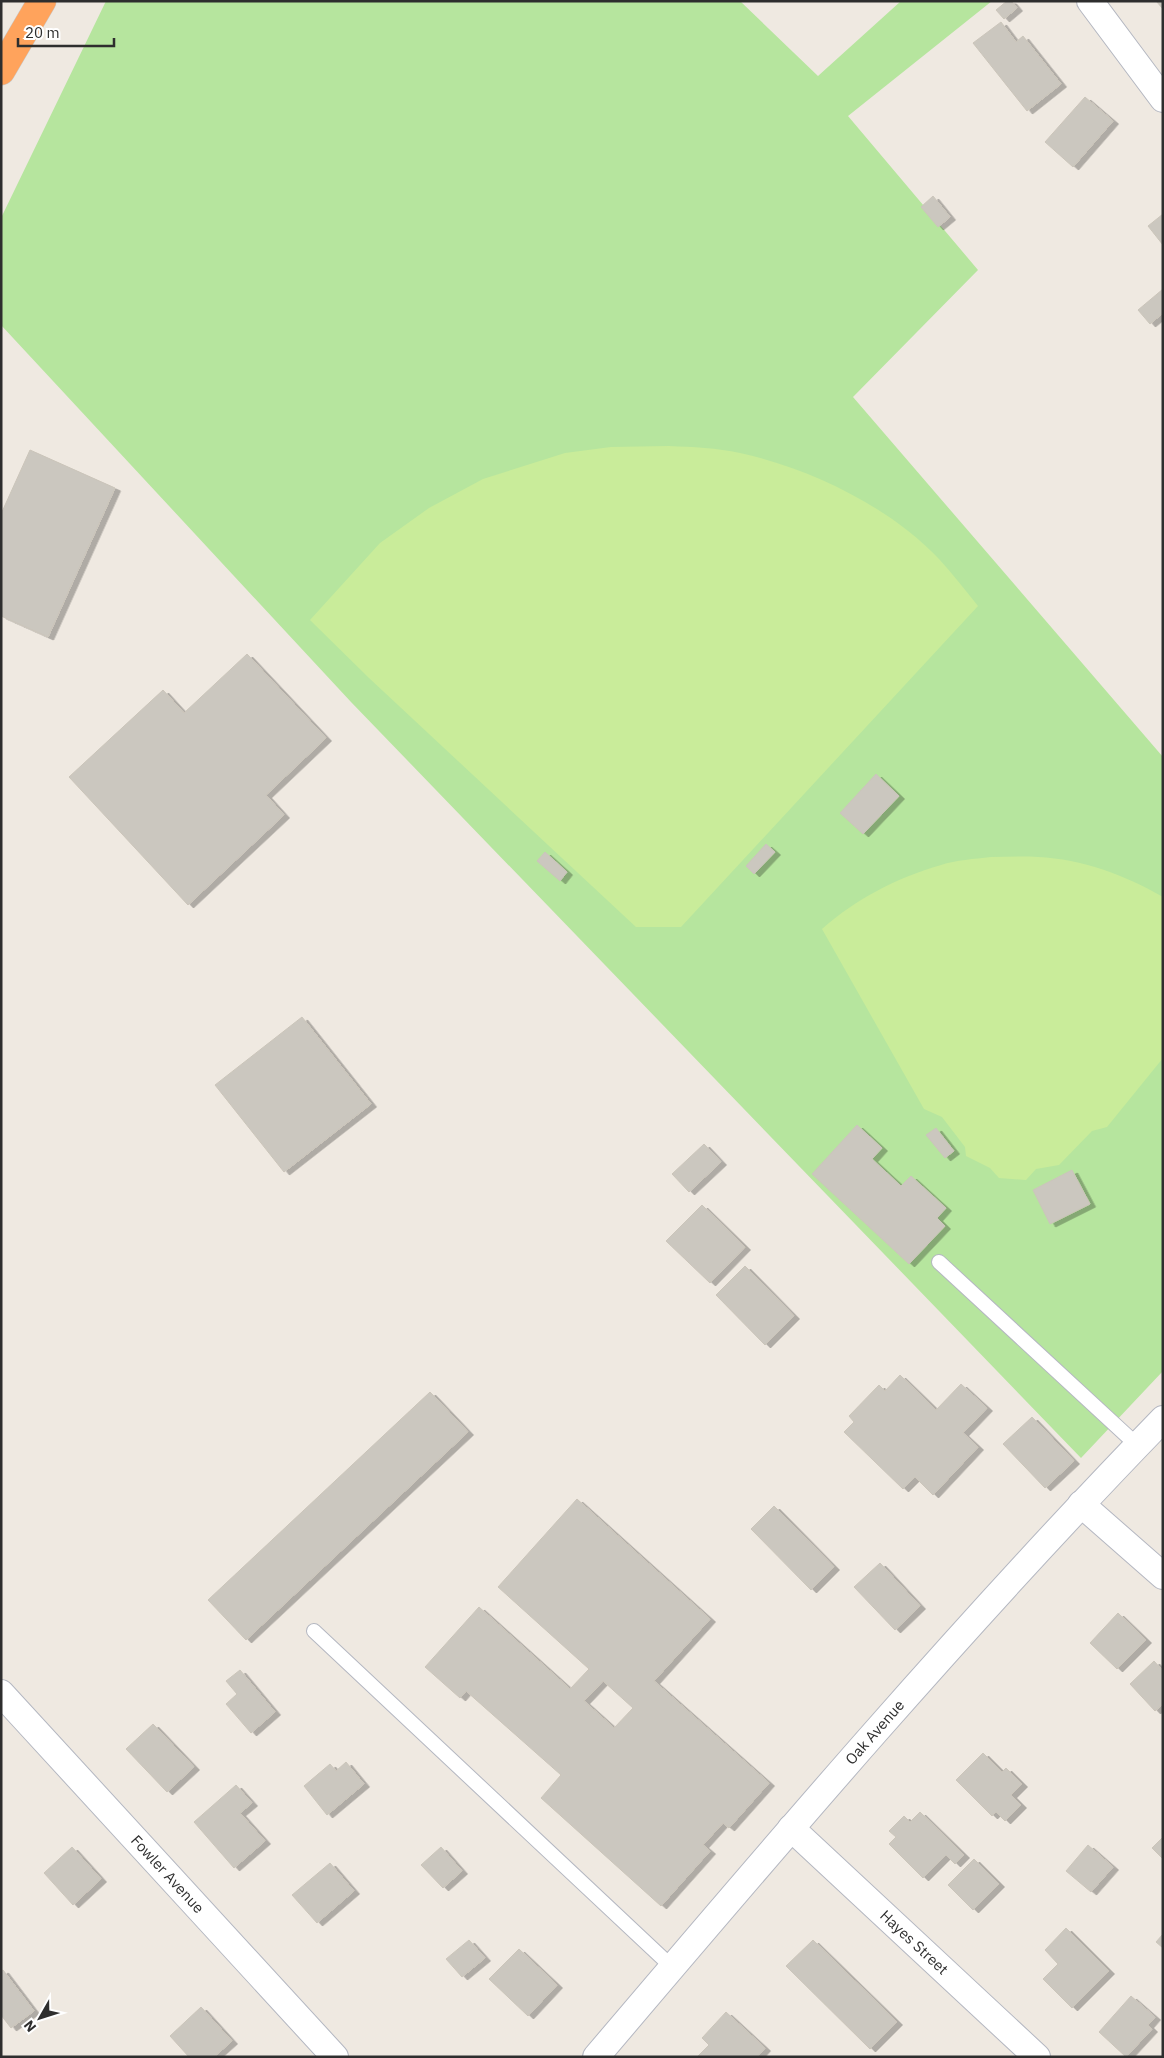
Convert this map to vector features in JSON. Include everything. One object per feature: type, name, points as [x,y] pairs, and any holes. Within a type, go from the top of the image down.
[{"type":"highway","points":[[1,71],[42,1]]},
{"type":"street","points":[[1090,1],[1163,99]]},
{"type":"street","name":"Oak Avenue","points":[[596,2057],[791,1828],[1080,1504],[1163,1419]]},
{"type":"street","points":[[1080,1504],[1163,1576]]},
{"type":"street","name":"Fowler Avenue","points":[[1,1693],[335,2057]]},
{"type":"street","name":"Hayes Street","points":[[791,1828],[1037,2057]]},
{"type":"lane","points":[[939,1262],[1137,1446]]},
{"type":"lane","points":[[314,1631],[672,1967]]},
{"type":"green space","points":[[106,1],[740,1],[818,76],[901,1],[992,1],[848,116],[978,270],[853,397],[1163,757],[1163,1371],[1081,1458],[351,702],[1,325],[1,218]]},
{"type":"green space","points":[[611,447],[696,447],[740,453],[794,469],[821,479],[847,492],[897,523],[919,540],[939,559],[978,606],[681,927],[636,927],[369,678],[310,620],[380,543],[429,508],[483,479],[565,453]]},
{"type":"green space","points":[[991,857],[1038,857],[1071,861],[1118,875],[1163,897],[1163,1058],[1107,1127],[1092,1131],[1059,1165],[1036,1169],[1026,1180],[999,1178],[990,1168],[966,1156],[965,1147],[942,1117],[924,1109],[822,929],[863,899],[908,876],[947,863]]},
{"type":"building","points":[[1007,1],[1011,1],[1017,8],[1004,19],[996,10]]},
{"type":"building","points":[[1156,1],[1163,1],[1163,9]]},
{"type":"building","points":[[1001,22],[1016,42],[1023,36],[1061,84],[1027,111],[973,43]]},
{"type":"building","points":[[1085,97],[1113,121],[1073,167],[1045,142]]},
{"type":"building","points":[[933,196],[950,217],[938,227],[921,207]]},
{"type":"building","points":[[1163,214],[1163,245],[1148,226]]},
{"type":"building","points":[[1163,289],[1163,313],[1150,324],[1138,310]]},
{"type":"building","points":[[30,450],[115,488],[48,637],[1,616],[1,514]]},
{"type":"building","points":[[247,654],[326,738],[266,795],[284,815],[188,905],[69,777],[163,690],[184,713]]},
{"type":"building","points":[[876,774],[899,796],[863,834],[840,813]]},
{"type":"building","points":[[766,844],[775,852],[754,874],[746,866]]},
{"type":"building","points":[[545,852],[567,872],[560,881],[537,861]]},
{"type":"building","points":[[302,1017],[371,1104],[284,1172],[215,1085]]},
{"type":"building","points":[[857,1125],[882,1148],[872,1159],[901,1186],[911,1176],[946,1208],[937,1218],[945,1226],[909,1264],[812,1174]]},
{"type":"building","points":[[936,1128],[954,1151],[945,1158],[926,1135]]},
{"type":"building","points":[[704,1144],[721,1162],[689,1192],[672,1174]]},
{"type":"building","points":[[1072,1170],[1090,1204],[1050,1224],[1033,1190]]},
{"type":"building","points":[[702,1205],[745,1247],[710,1283],[666,1241]]},
{"type":"building","points":[[745,1266],[794,1316],[765,1345],[716,1295]]},
{"type":"building","points":[[900,1375],[936,1410],[961,1384],[987,1408],[963,1433],[978,1447],[933,1495],[915,1477],[903,1489],[844,1432],[854,1422],[849,1416],[879,1385],[885,1391]]},
{"type":"building","points":[[430,1392],[468,1432],[246,1640],[208,1600]]},
{"type":"building","points":[[1032,1417],[1074,1461],[1045,1488],[1003,1444]]},
{"type":"building","points":[[577,1499],[710,1619],[654,1681],[769,1783],[729,1828],[723,1823],[703,1845],[710,1851],[661,1906],[541,1798],[561,1775],[466,1691],[460,1698],[425,1667],[479,1607],[570,1689],[589,1669],[498,1587]],"holes":[[[603,1681],[633,1708],[614,1728],[584,1701]]]},
{"type":"building","points":[[774,1506],[834,1567],[811,1590],[751,1529]]},
{"type":"building","points":[[880,1563],[920,1606],[895,1630],[854,1587]]},
{"type":"building","points":[[1118,1613],[1146,1640],[1117,1669],[1090,1643]]},
{"type":"building","points":[[1154,1661],[1163,1671],[1163,1704],[1155,1711],[1130,1684]]},
{"type":"building","points":[[240,1670],[275,1712],[251,1733],[226,1704],[237,1694],[226,1681]]},
{"type":"building","points":[[153,1724],[194,1767],[167,1792],[126,1749]]},
{"type":"building","points":[[983,1753],[1002,1772],[1006,1768],[1022,1784],[1011,1795],[1021,1805],[1005,1821],[996,1812],[992,1816],[956,1780]]},
{"type":"building","points":[[346,1762],[364,1784],[327,1815],[304,1786],[330,1764],[336,1771]]},
{"type":"building","points":[[236,1785],[252,1803],[240,1813],[265,1841],[234,1868],[194,1822]]},
{"type":"building","points":[[920,1812],[964,1855],[955,1864],[946,1855],[923,1878],[889,1844],[896,1837],[889,1831],[904,1816],[910,1822]]},
{"type":"building","points":[[1163,1837],[1163,1859],[1152,1848]]},
{"type":"building","points":[[1088,1845],[1113,1867],[1091,1892],[1066,1871]]},
{"type":"building","points":[[72,1847],[101,1879],[73,1905],[44,1873]]},
{"type":"building","points":[[441,1847],[462,1871],[443,1888],[421,1865]]},
{"type":"building","points":[[974,1859],[999,1884],[973,1910],[948,1885]]},
{"type":"building","points":[[330,1863],[354,1891],[317,1923],[292,1895]]},
{"type":"building","points":[[1066,1928],[1109,1971],[1072,2008],[1043,1979],[1058,1964],[1045,1950]]},
{"type":"building","points":[[1163,1934],[1163,1948],[1156,1942]]},
{"type":"building","points":[[469,1940],[485,1958],[462,1977],[446,1959]]},
{"type":"building","points":[[813,1940],[897,2022],[870,2049],[786,1966]]},
{"type":"building","points":[[519,1949],[557,1985],[528,2016],[489,1979]]},
{"type":"building","points":[[3,1970],[34,2011],[11,2028],[1,2015],[1,1971]]},
{"type":"building","points":[[1131,1996],[1155,2017],[1148,2025],[1152,2029],[1126,2057],[1099,2032]]},
{"type":"building","points":[[201,2007],[232,2041],[214,2057],[189,2057],[170,2036]]},
{"type":"building","points":[[726,2012],[765,2048],[757,2057],[698,2056],[709,2045],[702,2038]]}]
